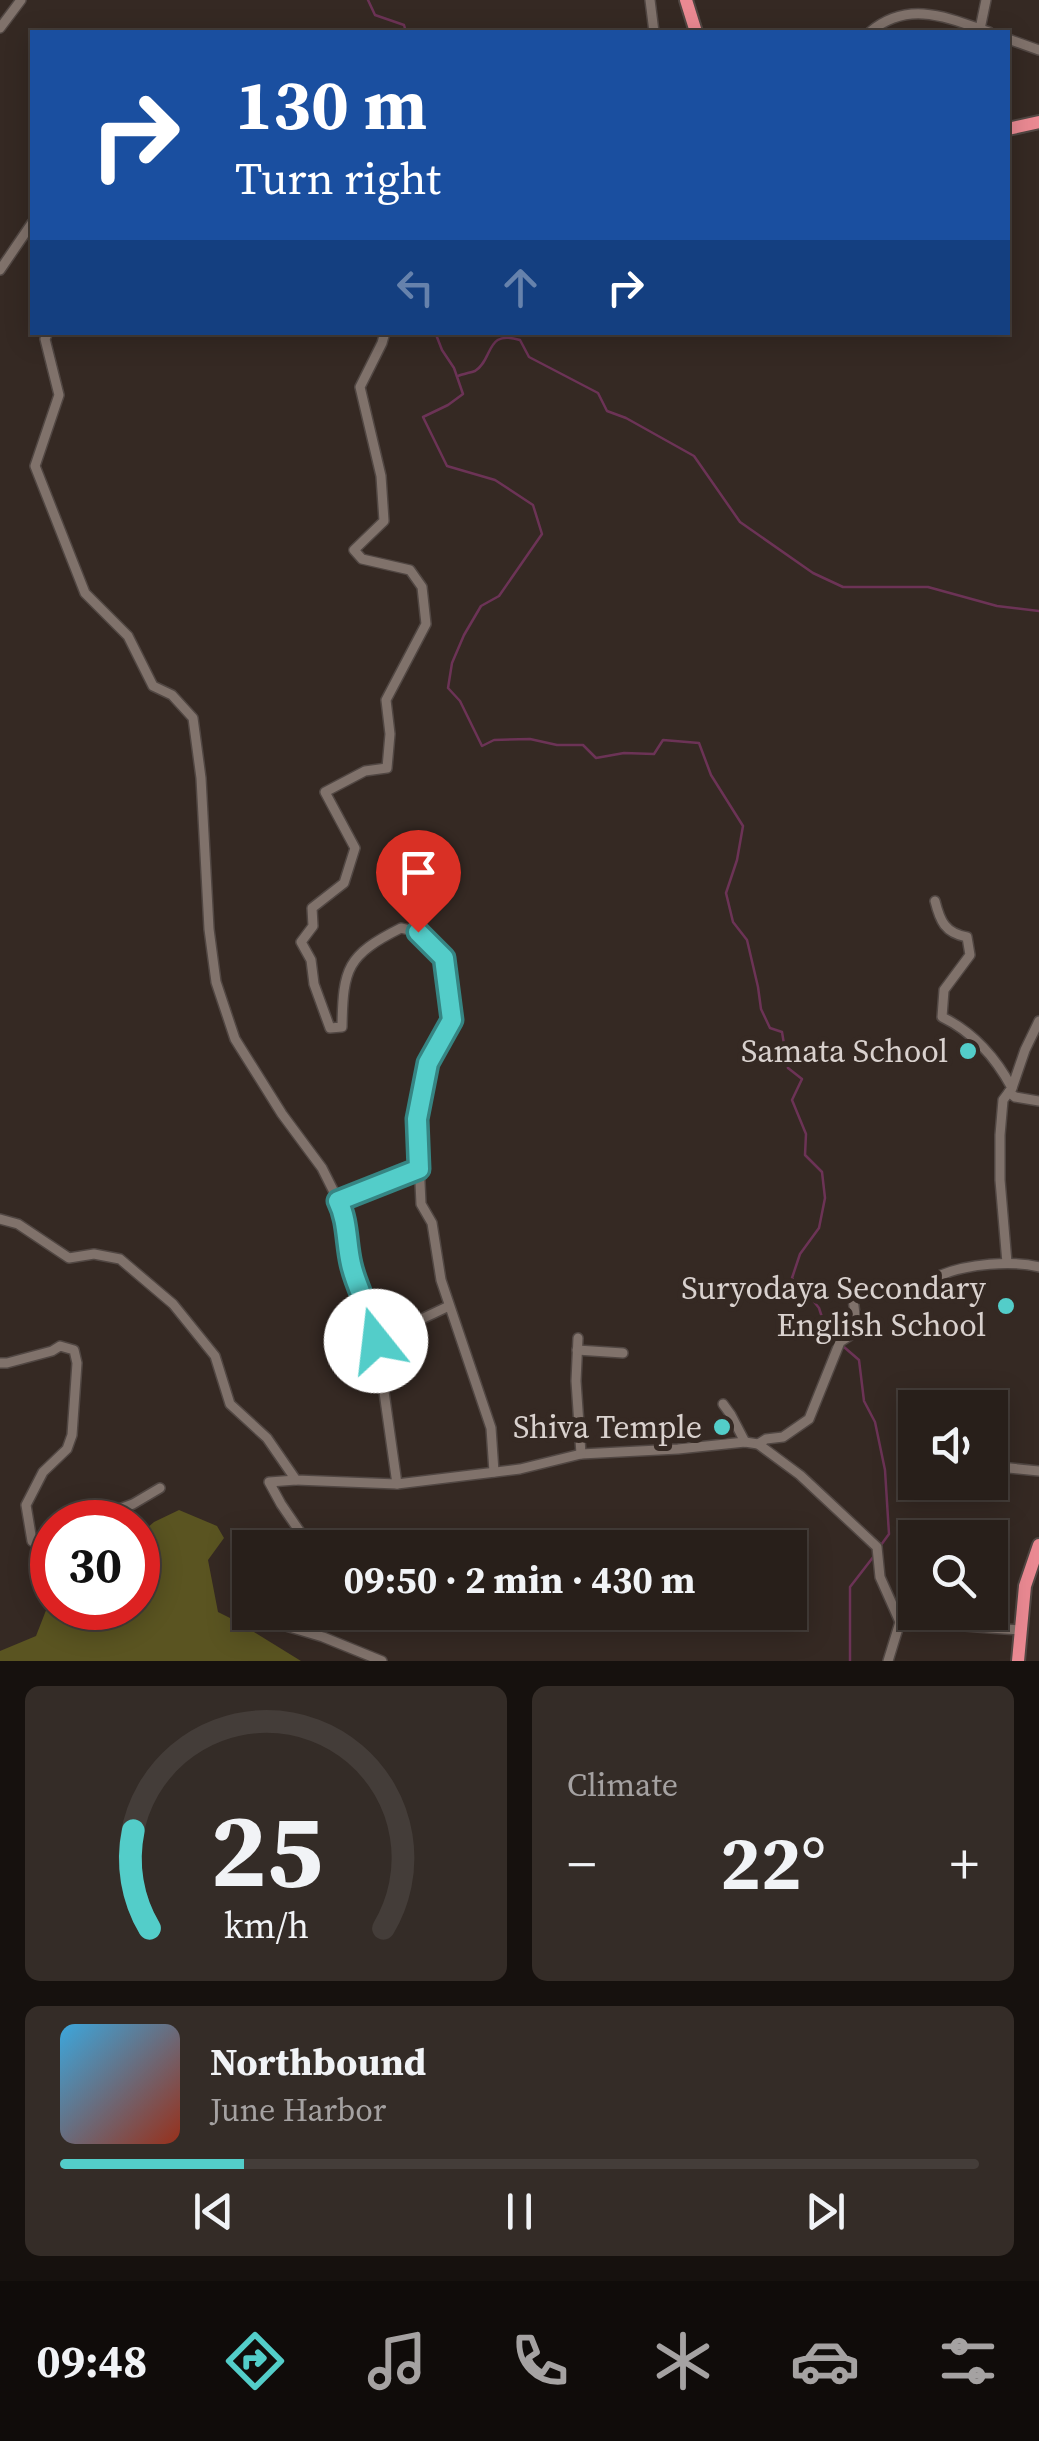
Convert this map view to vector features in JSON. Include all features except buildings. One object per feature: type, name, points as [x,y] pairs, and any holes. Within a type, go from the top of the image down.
[{"type":"highway","points":[[686,0],[695,30]]},
{"type":"highway","points":[[1010,128],[1039,122]]},
{"type":"highway","points":[[1018,1661],[1025,1586],[1036,1564],[1039,1545]]},
{"type":"street","points":[[0,28],[21,0]]},
{"type":"street","points":[[650,0],[654,30]]},
{"type":"street","points":[[985,30],[986,0]]},
{"type":"street","points":[[872,30],[884,20],[908,10],[939,13],[982,30]]},
{"type":"street","points":[[1010,40],[1039,50]]},
{"type":"street","points":[[0,270],[30,226]]},
{"type":"street","points":[[47,335],[59,395],[34,466],[85,593],[128,636],[153,686],[172,695],[194,718],[216,982],[234,1039],[322,1168],[345,1214],[352,1267],[374,1321],[397,1484]]},
{"type":"street","points":[[384,335],[360,386],[381,476],[384,521],[354,550],[362,558],[410,570],[422,588],[426,624],[386,700],[390,734],[387,768],[364,771],[325,792],[354,848],[344,883],[312,908],[313,926],[302,942],[330,1028],[342,1027],[343,988],[356,955],[376,940],[400,928],[418,932],[444,958],[452,1020],[428,1063],[417,1119],[421,1204],[432,1223],[441,1280],[491,1428],[494,1472]]},
{"type":"street","points":[[935,901],[945,928],[967,937],[970,956],[944,990],[942,1017],[959,1026],[998,1063],[1015,1097],[1039,1101]]},
{"type":"street","points":[[1007,1263],[1000,1180],[1003,1100],[1011,1090],[1039,1022]]},
{"type":"street","points":[[338,1201],[419,1169]]},
{"type":"street","points":[[0,1219],[18,1224],[69,1258],[94,1254],[120,1259],[173,1304],[215,1356],[230,1404],[267,1438],[296,1480]]},
{"type":"street","points":[[758,1444],[783,1437],[809,1419],[840,1342],[857,1331],[853,1298],[857,1292],[932,1292],[941,1275],[951,1271],[1007,1263],[1039,1267]]},
{"type":"street","points":[[374,1321],[403,1315],[411,1324],[450,1306]]},
{"type":"street","points":[[578,1338],[581,1454]]},
{"type":"street","points":[[0,1363],[60,1346],[74,1350],[78,1364],[72,1436],[67,1449],[43,1472],[26,1505],[30,1529]]},
{"type":"street","points":[[577,1350],[622,1353]]},
{"type":"street","points":[[723,1404],[745,1442]]},
{"type":"street","points":[[299,1530],[269,1482],[397,1484],[540,1466],[581,1454],[745,1442],[758,1444],[800,1475],[877,1546],[880,1577],[898,1618]]},
{"type":"street","points":[[1008,1468],[1039,1471]]},
{"type":"street","points":[[140,1500],[160,1488]]},
{"type":"street","points":[[1022,1605],[1038,1609]]},
{"type":"street","points":[[888,1661],[898,1628]]},
{"type":"street","points":[[1008,1629],[1020,1630]]},
{"type":"street","points":[[300,1630],[382,1661]]},
{"type":"shaded area","points":[[179,1510],[217,1526],[224,1538],[208,1560],[218,1612],[232,1619],[232,1630],[251,1630],[301,1661],[0,1661],[0,1651],[36,1636],[38,1630],[160,1630],[160,1519]]},
{"type":"waterway","points":[[368,0],[375,15],[404,25],[405,30]]},
{"type":"waterway","points":[[436,335],[463,394],[423,417],[447,466],[495,480],[533,505],[542,534],[499,596],[481,606],[452,663],[448,688],[460,701],[482,746],[494,740],[530,739],[583,745],[596,758],[624,753],[654,754],[663,740],[699,743],[711,775],[743,826],[726,893],[733,922],[747,940],[761,1009],[770,1028],[782,1032],[788,1068],[802,1079],[792,1100],[806,1134],[805,1155],[822,1172],[825,1198],[819,1228],[800,1254],[792,1278],[819,1308],[829,1339],[837,1343]]},
{"type":"waterway","points":[[458,376],[481,366],[495,342],[520,340],[529,357],[598,393],[607,411],[694,456],[740,522],[813,573],[843,587],[928,587],[997,606],[1039,611]]},
{"type":"waterway","points":[[844,1347],[859,1360],[864,1401],[875,1422],[885,1470],[889,1534],[881,1545]]},
{"type":"waterway","points":[[850,1661],[850,1587],[874,1556]]},
{"type":"place","name":"Samata School","points":[[968,1051]]},
{"type":"place","name":"Suryodaya Secondary English School","points":[[1006,1306]]},
{"type":"place","name":"Shiva Temple","points":[[722,1427]]},
{"type":"route","points":[[376,1341],[374,1321],[352,1267],[345,1214],[338,1201],[419,1169],[417,1119],[428,1063],[452,1020],[444,958],[418,932]]}]
